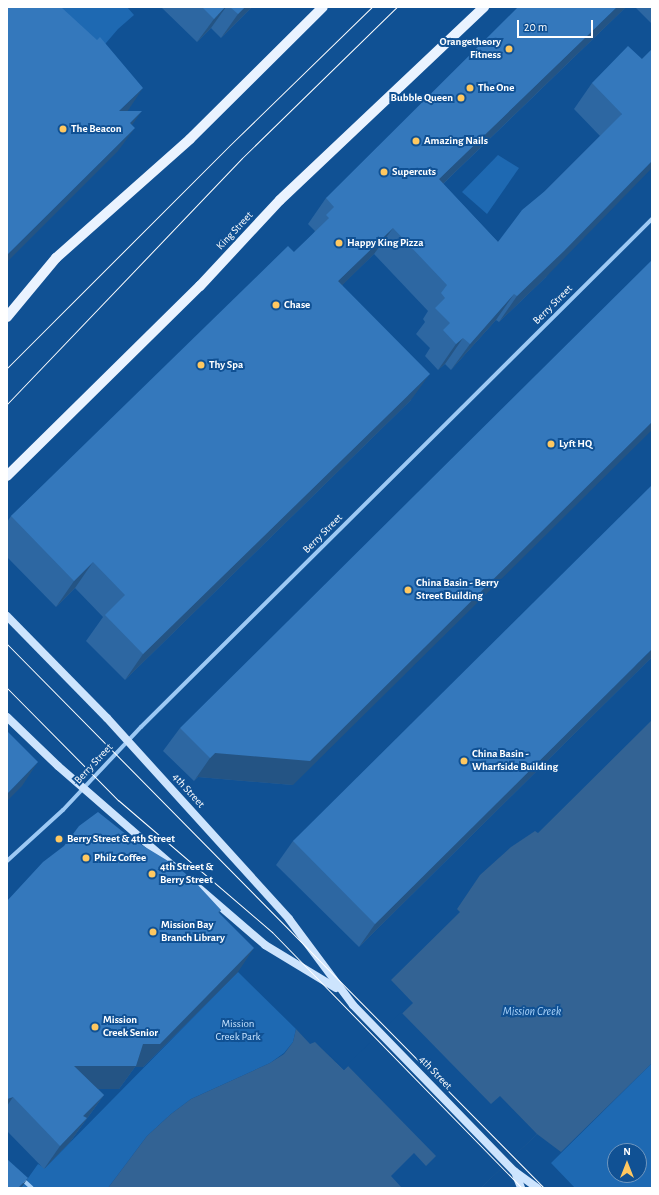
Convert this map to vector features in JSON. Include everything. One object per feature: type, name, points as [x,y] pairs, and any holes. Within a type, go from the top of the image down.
[{"type":"main road","points":[[7,317],[56,258],[120,199],[190,139],[323,7]]},
{"type":"main road","name":"King Street","points":[[7,476],[200,286],[280,200],[484,7]]},
{"type":"main road","name":"4th Street","points":[[7,616],[128,741],[289,919],[340,990],[507,1162],[514,1171],[521,1188]]},
{"type":"main road","points":[[7,716],[84,788],[182,873]]},
{"type":"main road","name":"4th Street","points":[[193,883],[265,945],[340,990]]},
{"type":"main road","name":"4th Street","points":[[514,1171],[537,1188]]},
{"type":"street","name":"Berry Street","points":[[7,861],[84,788],[128,741],[652,219]]},
{"type":"street","points":[[18,1175],[32,1188]]},
{"type":"green space","points":[[54,7],[127,7],[134,15],[118,29],[100,50]]},
{"type":"green space","points":[[498,155],[519,168],[487,214],[462,192]]},
{"type":"green space","name":"Mission Creek Park","points":[[238,972],[296,1029],[293,1042],[284,1053],[270,1063],[191,1099],[171,1114],[147,1136],[108,1188],[21,1188],[38,1164],[45,1168]]},
{"type":"green space","points":[[652,1063],[652,1188],[575,1188],[551,1163]]},
{"type":"water","name":"Mission Creek","points":[[652,720],[652,1063],[561,1152],[537,1134],[481,1188],[108,1188],[147,1136],[171,1114],[191,1099],[270,1063],[284,1054],[293,1042],[296,1029],[310,1044],[315,1042],[344,1070],[413,1003],[391,980],[460,912],[457,909],[480,875],[511,847],[535,831],[538,833]]},
{"type":"pier","points":[[401,1012],[491,1104],[500,1096],[537,1134],[481,1188],[402,1188],[391,1176],[414,1153],[426,1166],[436,1156],[348,1066],[344,1070],[315,1042],[344,1068]]},
{"type":"building","name":"The Beacon","points":[[7,7],[61,7],[97,40],[100,37],[143,88],[119,111],[142,111],[130,123],[135,128],[7,255]]},
{"type":"building","points":[[202,7],[225,7],[214,19]]},
{"type":"building","points":[[230,7],[245,7],[238,14]]},
{"type":"building","points":[[518,7],[617,7],[439,179],[498,242],[522,210],[545,191],[622,114],[592,83],[628,46],[642,59],[652,49],[652,161],[564,251],[517,296],[514,294],[470,344],[463,338],[456,344],[443,330],[450,323],[435,308],[445,298],[441,293],[447,285],[393,228],[338,281],[430,374],[143,654],[105,615],[125,595],[93,562],[74,581],[11,516],[288,246],[294,252],[329,218],[326,215],[334,207],[326,198]]},
{"type":"building","name":"China Basin - Berry Street Building","points":[[652,260],[652,422],[310,761],[215,753],[210,758],[180,728]]},
{"type":"building","name":"China Basin - Wharfside Building","points":[[652,485],[652,649],[375,924],[293,841]]},
{"type":"building","points":[[7,731],[38,762],[7,794]]},
{"type":"building","name":"Mission Creek Senior","points":[[98,812],[132,839],[178,867],[196,883],[221,910],[218,912],[254,948],[160,1044],[143,1044],[136,1066],[74,1066],[104,1095],[83,1116],[87,1118],[60,1146],[13,1097],[7,1099],[7,901],[43,862],[64,846],[79,826]]},
{"type":"building","points":[[7,1159],[28,1178],[18,1188],[7,1188]]},
{"type":"tram line","points":[[7,368],[230,145],[372,7]]},
{"type":"tram line","points":[[7,404],[242,158],[397,7]]},
{"type":"tram line","points":[[7,644],[544,1188]]},
{"type":"tram line","points":[[7,688],[118,800],[272,932],[522,1188]]},
{"type":"place","name":"Orangetheory Fitness","points":[[509,49]]},
{"type":"place","name":"The One","points":[[470,88]]},
{"type":"place","name":"Bubble Queen","points":[[461,98]]},
{"type":"place","name":"The Beacon","points":[[63,129]]},
{"type":"place","name":"Amazing Nails","points":[[416,141]]},
{"type":"place","name":"Supercuts","points":[[384,172]]},
{"type":"place","name":"Happy King Pizza","points":[[339,243]]},
{"type":"place","name":"Chase","points":[[276,305]]},
{"type":"place","name":"Thy Spa","points":[[201,365]]},
{"type":"place","name":"Lyft HQ","points":[[551,444]]},
{"type":"place","name":"China Basin - Berry Street Building","points":[[408,590]]},
{"type":"place","name":"China Basin - Wharfside Building","points":[[464,761]]},
{"type":"place","name":"Berry Street & 4th Street","points":[[59,839]]},
{"type":"place","name":"Philz Coffee","points":[[86,858]]},
{"type":"place","name":"4th Street & Berry Street","points":[[152,874]]},
{"type":"place","name":"Mission Bay Branch Library","points":[[153,932]]},
{"type":"place","name":"Mission Creek Senior","points":[[95,1027]]}]
